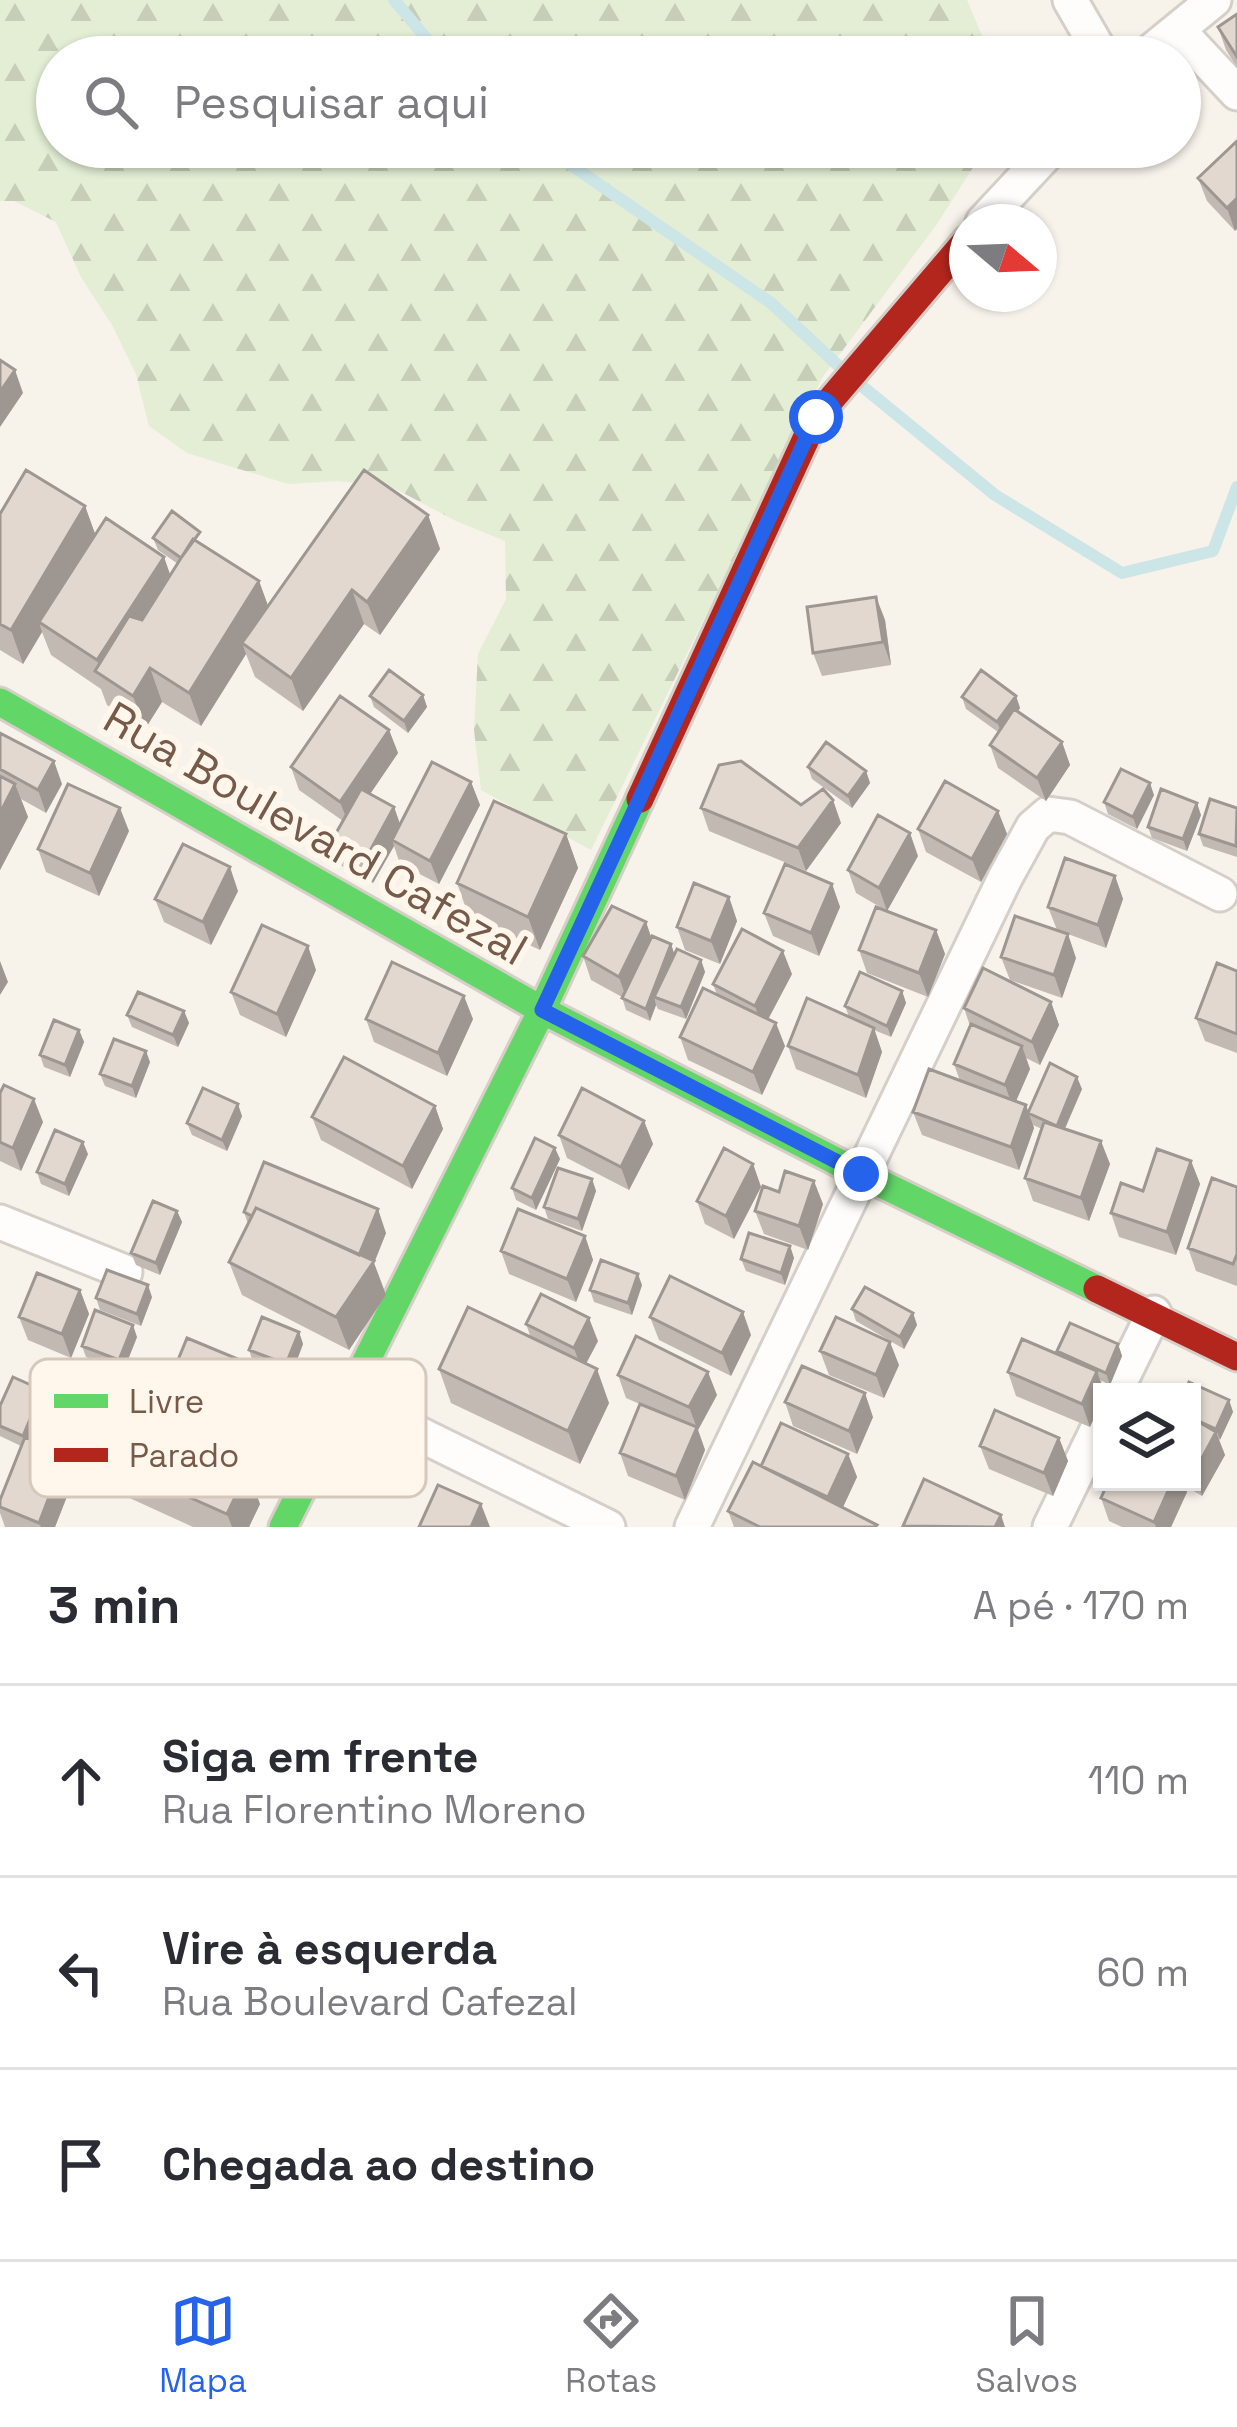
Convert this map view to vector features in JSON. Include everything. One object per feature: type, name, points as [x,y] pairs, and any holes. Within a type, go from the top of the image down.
[{"type":"street","points":[[1070,0],[1091,36]]},
{"type":"street","points":[[1170,36],[1214,0]]},
{"type":"street","points":[[1178,30],[1184,36]]},
{"type":"street","points":[[1201,55],[1237,93]]},
{"type":"street","points":[[1000,204],[1033,168]]},
{"type":"street","points":[[365,1359],[542,1010],[816,417],[949,259]]},
{"type":"street","name":"Rua Boulevard Cafezal","points":[[0,701],[542,1010],[861,1174],[1237,1357]]},
{"type":"street","points":[[692,1527],[1004,878],[1033,827],[1048,814],[1070,817],[1220,894]]},
{"type":"street","points":[[0,1222],[125,1273]]},
{"type":"street","points":[[1119,1383],[1154,1313]]},
{"type":"street","points":[[426,1437],[608,1527]]},
{"type":"street","points":[[1050,1527],[1093,1439]]},
{"type":"street","points":[[284,1527],[298,1497]]},
{"type":"green space","points":[[0,0],[967,0],[982,36],[36,36],[36,168],[973,168],[937,224],[822,378],[591,850],[481,790],[474,730],[478,654],[506,599],[505,541],[390,486],[337,481],[288,484],[187,453],[149,426],[136,374],[56,222],[14,201],[0,201]]},
{"type":"building","points":[[1237,14],[1237,57],[1218,27]]},
{"type":"building","points":[[1237,141],[1237,198],[1227,208],[1198,178]]},
{"type":"building","points":[[0,360],[15,370],[0,392]]},
{"type":"building","points":[[26,470],[85,506],[11,630],[0,624],[0,514]]},
{"type":"building","points":[[364,470],[428,515],[367,602],[352,590],[291,678],[242,643]]},
{"type":"building","points":[[172,511],[200,532],[181,558],[153,538]]},
{"type":"building","points":[[106,518],[164,557],[97,660],[39,622]]},
{"type":"building","points":[[193,539],[259,581],[189,693],[150,668],[133,696],[95,671],[129,616],[142,620]]},
{"type":"building","points":[[876,597],[883,642],[813,653],[807,607]]},
{"type":"building","points":[[389,670],[423,695],[404,721],[370,696]]},
{"type":"building","points":[[981,670],[1016,696],[997,722],[962,697]]},
{"type":"building","points":[[340,696],[389,730],[340,802],[291,767]]},
{"type":"building","points":[[1014,709],[1062,742],[1037,778],[990,745]]},
{"type":"building","points":[[0,733],[54,761],[38,790],[0,769]]},
{"type":"building","points":[[826,742],[866,771],[848,796],[808,767]]},
{"type":"building","points":[[741,761],[801,805],[823,789],[833,800],[798,848],[701,808],[719,765]]},
{"type":"building","points":[[432,762],[471,782],[430,861],[392,840]]},
{"type":"building","points":[[1121,769],[1150,783],[1133,817],[1104,802]]},
{"type":"building","points":[[0,776],[15,784],[0,813]]},
{"type":"building","points":[[945,781],[998,811],[972,859],[918,829]]},
{"type":"building","points":[[68,784],[120,808],[90,873],[38,849]]},
{"type":"building","points":[[361,789],[394,807],[365,860],[331,842]]},
{"type":"building","points":[[1161,789],[1197,803],[1183,839],[1148,827]]},
{"type":"building","points":[[1210,799],[1237,808],[1236,846],[1199,834]]},
{"type":"building","points":[[494,801],[566,834],[528,917],[457,883]]},
{"type":"building","points":[[878,815],[910,833],[879,888],[848,870]]},
{"type":"building","points":[[183,844],[230,867],[203,922],[155,899]]},
{"type":"building","points":[[1065,858],[1115,876],[1098,925],[1048,907]]},
{"type":"building","points":[[785,864],[832,884],[811,933],[764,913]]},
{"type":"building","points":[[694,883],[729,897],[711,941],[677,927]]},
{"type":"building","points":[[612,906],[646,922],[619,977],[583,956]]},
{"type":"building","points":[[876,907],[936,930],[919,973],[859,950]]},
{"type":"building","points":[[1015,916],[1068,934],[1054,975],[1001,957]]},
{"type":"building","points":[[262,925],[308,946],[277,1014],[231,992]]},
{"type":"building","points":[[742,929],[783,951],[755,1006],[713,984]]},
{"type":"building","points":[[652,936],[671,944],[646,1009],[622,998]]},
{"type":"building","points":[[677,949],[701,960],[681,1007],[654,997]]},
{"type":"building","points":[[392,962],[464,996],[438,1053],[366,1019]]},
{"type":"building","points":[[1217,963],[1237,971],[1237,1034],[1196,1018]]},
{"type":"building","points":[[983,968],[1051,1002],[1032,1042],[964,1008]]},
{"type":"building","points":[[860,972],[902,991],[887,1026],[845,1006]]},
{"type":"building","points":[[703,988],[776,1023],[753,1072],[680,1037]]},
{"type":"building","points":[[138,992],[184,1011],[173,1035],[127,1015]]},
{"type":"building","points":[[807,998],[874,1028],[858,1075],[788,1046]]},
{"type":"building","points":[[54,1020],[79,1030],[65,1065],[40,1055]]},
{"type":"building","points":[[971,1024],[1022,1046],[1005,1085],[954,1064]]},
{"type":"building","points":[[114,1039],[146,1051],[132,1086],[100,1074]]},
{"type":"building","points":[[344,1057],[435,1106],[403,1166],[312,1117]]},
{"type":"building","points":[[1050,1063],[1077,1077],[1057,1126],[1028,1113]]},
{"type":"building","points":[[929,1069],[1026,1105],[1011,1147],[913,1112]]},
{"type":"building","points":[[4,1085],[34,1099],[13,1148],[0,1142]]},
{"type":"building","points":[[203,1088],[238,1104],[222,1140],[187,1123]]},
{"type":"building","points":[[582,1088],[644,1121],[621,1167],[559,1135]]},
{"type":"building","points":[[1044,1122],[1101,1141],[1081,1198],[1025,1178]]},
{"type":"building","points":[[55,1130],[83,1142],[65,1184],[37,1172]]},
{"type":"building","points":[[535,1138],[555,1148],[532,1198],[512,1188]]},
{"type":"building","points":[[724,1148],[753,1164],[726,1216],[697,1201]]},
{"type":"building","points":[[1157,1149],[1191,1161],[1167,1232],[1111,1213],[1121,1183],[1143,1191]]},
{"type":"building","points":[[264,1162],[378,1209],[359,1255],[256,1208],[252,1216],[244,1212]]},
{"type":"building","points":[[558,1168],[592,1179],[578,1219],[544,1207]]},
{"type":"building","points":[[785,1171],[814,1181],[799,1226],[755,1211],[763,1186],[779,1192]]},
{"type":"building","points":[[1212,1178],[1237,1187],[1233,1264],[1188,1248]]},
{"type":"building","points":[[153,1201],[177,1211],[156,1263],[131,1253]]},
{"type":"building","points":[[256,1208],[374,1261],[336,1317],[229,1262]]},
{"type":"building","points":[[518,1209],[585,1236],[567,1279],[501,1251]]},
{"type":"building","points":[[749,1233],[790,1246],[781,1273],[741,1259]]},
{"type":"building","points":[[601,1260],[638,1274],[628,1303],[590,1290]]},
{"type":"building","points":[[107,1270],[148,1285],[137,1314],[96,1298]]},
{"type":"building","points":[[37,1273],[80,1290],[62,1334],[19,1317]]},
{"type":"building","points":[[670,1276],[743,1312],[722,1353],[650,1317]]},
{"type":"building","points":[[865,1287],[913,1313],[900,1337],[852,1309]]},
{"type":"building","points":[[541,1294],[589,1318],[574,1348],[526,1324]]},
{"type":"building","points":[[468,1307],[597,1369],[568,1431],[439,1369]]},
{"type":"building","points":[[95,1310],[133,1325],[119,1359],[82,1346]]},
{"type":"building","points":[[262,1317],[299,1332],[288,1359],[249,1350]]},
{"type":"building","points":[[836,1317],[890,1342],[876,1375],[820,1351]]},
{"type":"building","points":[[1070,1323],[1118,1344],[1106,1373],[1057,1351]]},
{"type":"building","points":[[636,1336],[708,1372],[689,1407],[618,1375]]},
{"type":"building","points":[[187,1338],[238,1359],[178,1359]]},
{"type":"building","points":[[1022,1339],[1097,1371],[1082,1404],[1008,1372]]},
{"type":"building","points":[[802,1366],[865,1393],[849,1431],[785,1402]]},
{"type":"building","points":[[13,1377],[30,1385],[30,1419],[23,1436],[0,1426],[0,1406]]},
{"type":"building","points":[[1201,1387],[1229,1400],[1216,1429],[1201,1422]]},
{"type":"building","points":[[640,1404],[697,1427],[676,1476],[620,1453]]},
{"type":"building","points":[[995,1410],[1059,1438],[1044,1473],[980,1446]]},
{"type":"building","points":[[781,1423],[848,1454],[828,1497],[761,1466]]},
{"type":"building","points":[[1201,1423],[1216,1432],[1201,1460]]},
{"type":"building","points":[[25,1437],[30,1439],[30,1497],[49,1497],[39,1523],[0,1507]]},
{"type":"building","points":[[753,1462],[877,1525],[760,1527],[728,1511]]},
{"type":"building","points":[[924,1479],[1001,1515],[995,1527],[903,1526]]},
{"type":"building","points":[[438,1485],[481,1504],[471,1527],[419,1527]]},
{"type":"building","points":[[1104,1491],[1168,1491],[1154,1522],[1101,1498]]},
{"type":"building","points":[[189,1497],[235,1497],[227,1514]]},
{"type":"waterway","points":[[394,0],[424,36]]},
{"type":"waterway","points":[[575,168],[771,303],[842,369]]},
{"type":"waterway","points":[[857,382],[995,495],[1122,573],[1213,551],[1237,487]]},
{"type":"traffic: fast","points":[[0,702],[542,1010],[1097,1289]]},
{"type":"traffic: fast","points":[[367,1359],[542,1010],[640,799]]},
{"type":"traffic: fast","points":[[283,1527],[298,1497]]},
{"type":"traffic: jam","points":[[640,799],[816,417],[949,261]]},
{"type":"traffic: jam","points":[[1097,1289],[1237,1357]]},
{"type":"route","points":[[816,417],[542,1010],[861,1174]]}]
